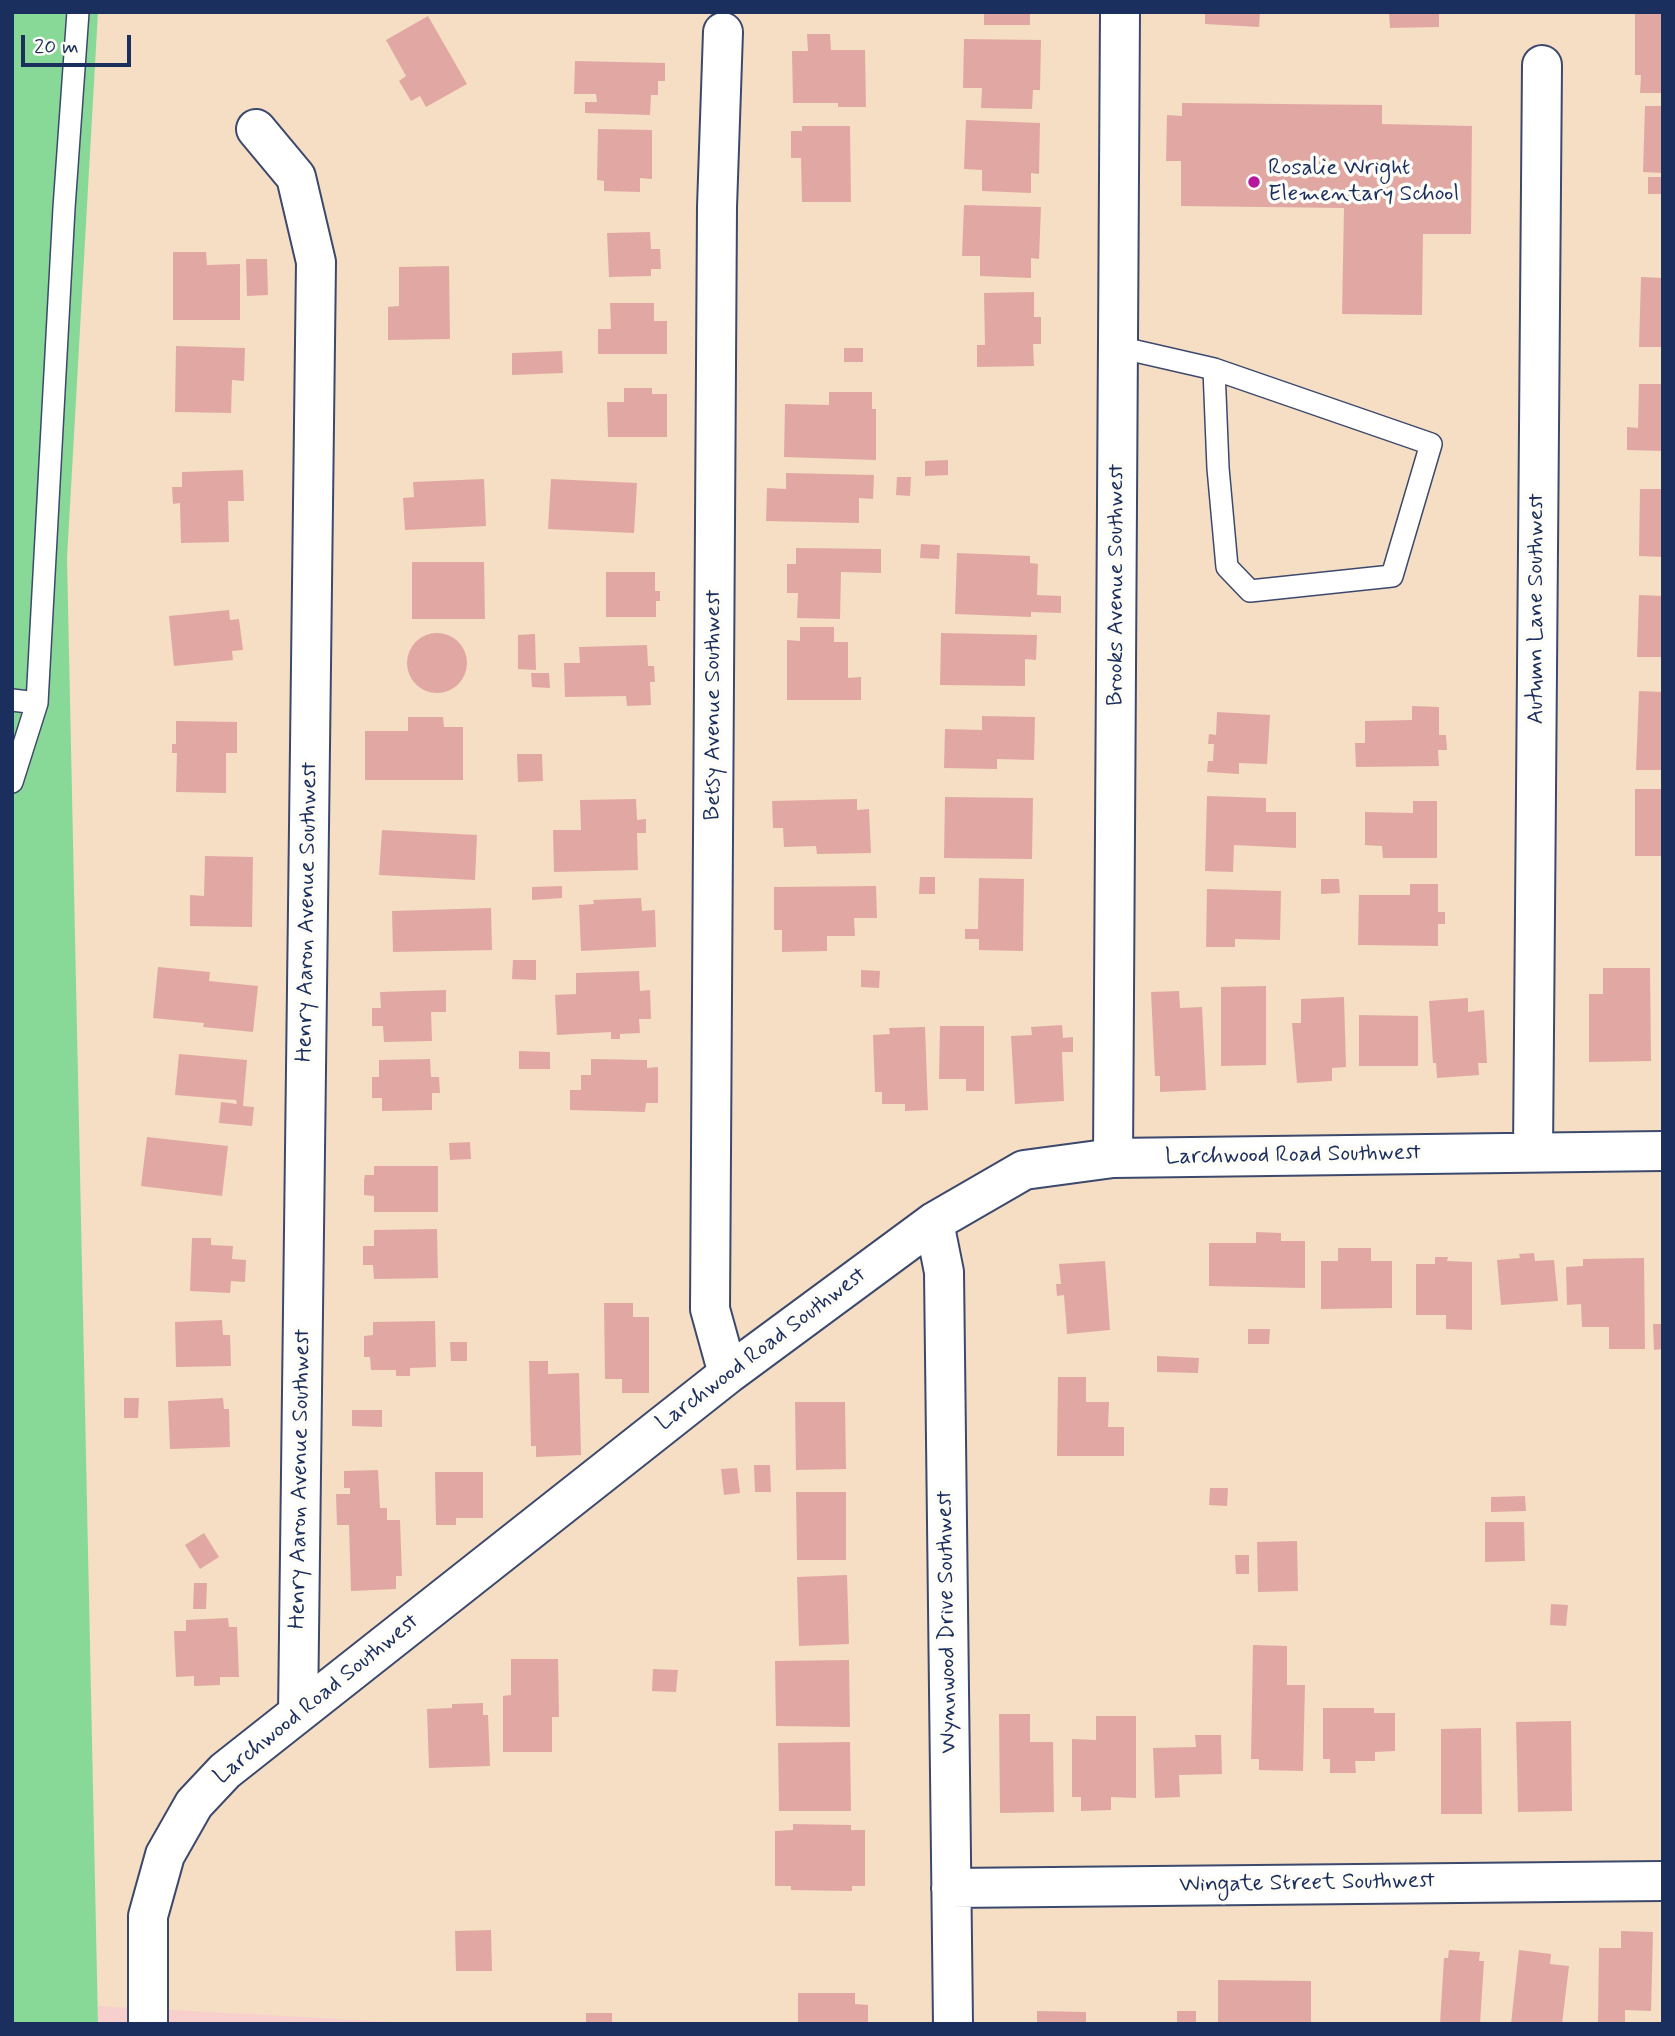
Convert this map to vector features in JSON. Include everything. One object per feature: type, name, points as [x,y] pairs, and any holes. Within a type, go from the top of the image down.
[{"type":"street","name":"Brooks Avenue Southwest","points":[[1113,1158],[1121,12]]},
{"type":"street","name":"Betsy Avenue Southwest","points":[[723,32],[717,235],[710,1309],[728,1374]]},
{"type":"street","name":"Autumn Lane Southwest","points":[[1533,1152],[1542,65]]},
{"type":"street","name":"Henry Aaron Avenue Southwest","points":[[256,129],[296,177],[316,262],[298,1713]]},
{"type":"street","name":"Larchwood Road Southwest","points":[[148,2024],[148,1916],[165,1855],[194,1804],[225,1771],[728,1374],[934,1222],[1024,1170],[1113,1158],[1663,1151]]},
{"type":"street","name":"Wynnwood Drive Southwest","points":[[934,1222],[944,1272],[953,2024]]},
{"type":"street","name":"Wingate Street Southwest","points":[[951,1888],[1663,1881]]},
{"type":"lane","points":[[12,782],[37,704],[64,208],[78,12]]},
{"type":"lane","points":[[1118,347],[1214,369],[1431,444],[1392,576],[1250,591],[1227,567],[1218,468],[1214,369]]},
{"type":"lane","points":[[12,700],[37,704]]},
{"type":"shaded area","points":[[98,2006],[431,2024],[98,2024]]},
{"type":"green space","points":[[12,12],[98,12],[67,558],[98,2024],[12,2024]]},
{"type":"building","points":[[984,12],[1030,12],[1030,25],[984,25]]},
{"type":"building","points":[[1205,12],[1260,12],[1259,27],[1205,24]]},
{"type":"building","points":[[1389,12],[1439,12],[1439,27],[1390,28]]},
{"type":"building","points":[[1635,12],[1663,12],[1663,93],[1640,93],[1641,75],[1635,75]]},
{"type":"building","points":[[428,16],[467,84],[426,107],[420,96],[411,101],[399,81],[406,76],[386,40]]},
{"type":"building","points":[[807,34],[830,34],[831,50],[865,50],[866,107],[838,107],[838,103],[793,103],[792,51],[808,51]]},
{"type":"building","points":[[964,39],[1041,40],[1040,90],[1033,90],[1032,109],[981,108],[982,88],[963,88]]},
{"type":"building","points":[[575,61],[665,63],[665,81],[658,81],[658,95],[651,95],[650,115],[585,113],[585,102],[597,102],[596,94],[574,94]]},
{"type":"building","points":[[1182,103],[1382,105],[1382,124],[1472,126],[1471,234],[1423,234],[1422,315],[1342,314],[1344,208],[1181,206],[1181,161],[1166,161],[1167,115],[1182,116]]},
{"type":"building","points":[[1645,106],[1663,106],[1663,173],[1643,172]]},
{"type":"building","points":[[966,120],[1040,123],[1039,174],[1031,173],[1031,193],[982,191],[982,170],[964,169]]},
{"type":"building","points":[[802,126],[850,126],[851,202],[802,202],[801,158],[791,158],[791,131],[802,131]]},
{"type":"building","points":[[598,129],[652,130],[652,179],[640,178],[640,192],[604,191],[604,181],[597,180]]},
{"type":"building","points":[[1648,177],[1663,177],[1663,194],[1648,194]]},
{"type":"building","points":[[964,205],[1041,207],[1039,259],[1031,258],[1031,278],[980,276],[980,256],[962,256]]},
{"type":"building","points":[[650,232],[651,249],[660,249],[661,269],[651,269],[651,276],[609,277],[607,233]]},
{"type":"building","points":[[173,252],[206,252],[207,265],[240,264],[240,320],[173,320]]},
{"type":"building","points":[[246,259],[267,259],[268,295],[247,296]]},
{"type":"building","points":[[449,266],[450,339],[388,340],[388,307],[399,306],[399,267]]},
{"type":"building","points":[[1641,277],[1663,278],[1663,347],[1639,347]]},
{"type":"building","points":[[1034,292],[1034,317],[1041,317],[1041,344],[1033,344],[1034,366],[977,367],[977,345],[985,345],[984,293]]},
{"type":"building","points":[[610,303],[654,303],[654,321],[667,321],[667,354],[598,354],[598,329],[611,329]]},
{"type":"building","points":[[176,346],[245,348],[244,381],[232,380],[231,413],[175,412]]},
{"type":"building","points":[[844,348],[863,348],[863,362],[844,362]]},
{"type":"building","points":[[562,351],[563,373],[512,375],[512,353]]},
{"type":"building","points":[[1639,384],[1663,384],[1663,451],[1627,450],[1627,427],[1638,428]]},
{"type":"building","points":[[624,388],[652,388],[652,394],[667,394],[667,437],[608,437],[607,402],[624,402]]},
{"type":"building","points":[[829,392],[872,392],[872,409],[876,409],[876,460],[784,457],[785,404],[829,405]]},
{"type":"building","points":[[948,460],[948,475],[925,476],[925,461]]},
{"type":"building","points":[[243,470],[244,501],[228,501],[229,542],[181,543],[180,503],[173,504],[172,487],[182,487],[182,472]]},
{"type":"building","points":[[786,473],[874,475],[873,499],[859,498],[859,523],[766,521],[767,488],[786,489]]},
{"type":"building","points":[[897,477],[911,477],[910,496],[896,495]]},
{"type":"building","points":[[484,479],[486,526],[405,530],[403,498],[414,497],[413,482]]},
{"type":"building","points":[[551,479],[637,483],[634,533],[548,529]]},
{"type":"building","points":[[1640,489],[1663,489],[1663,557],[1639,556]]},
{"type":"building","points":[[921,544],[940,545],[939,559],[920,558]]},
{"type":"building","points":[[796,548],[881,549],[881,573],[841,572],[840,619],[797,618],[798,593],[787,593],[787,564],[796,564]]},
{"type":"building","points":[[957,553],[1030,556],[1030,563],[1038,564],[1037,595],[1061,596],[1061,613],[1031,612],[1031,617],[955,614]]},
{"type":"building","points":[[412,562],[484,562],[485,619],[412,619]]},
{"type":"building","points":[[606,572],[655,572],[655,591],[660,591],[660,601],[656,601],[656,617],[606,617]]},
{"type":"building","points":[[1639,595],[1663,596],[1663,657],[1637,657]]},
{"type":"building","points":[[229,610],[230,620],[239,619],[243,650],[232,651],[233,660],[174,666],[169,616]]},
{"type":"building","points":[[800,627],[834,627],[834,642],[848,642],[848,678],[861,677],[861,700],[787,700],[787,640],[800,641]]},
{"type":"building","points":[[431,633],[443,633],[462,646],[467,663],[465,675],[454,688],[443,693],[431,693],[412,680],[407,669],[407,657],[420,638]]},
{"type":"building","points":[[941,633],[1037,635],[1036,660],[1025,659],[1025,686],[940,685]]},
{"type":"building","points":[[535,634],[536,670],[518,669],[518,635]]},
{"type":"building","points":[[647,645],[648,666],[654,666],[655,682],[650,682],[651,705],[627,706],[626,696],[565,697],[564,663],[580,663],[579,647]]},
{"type":"building","points":[[531,673],[549,673],[550,688],[532,687]]},
{"type":"building","points":[[1639,691],[1663,692],[1663,770],[1636,770]]},
{"type":"building","points":[[1412,706],[1439,707],[1439,735],[1446,735],[1447,750],[1438,750],[1439,766],[1356,767],[1355,743],[1365,743],[1365,721],[1412,720]]},
{"type":"building","points":[[1217,712],[1270,715],[1267,764],[1239,763],[1239,774],[1207,772],[1208,761],[1213,761],[1214,744],[1208,744],[1209,734],[1216,735]]},
{"type":"building","points":[[982,716],[1035,717],[1034,760],[997,759],[997,769],[944,768],[945,729],[982,730]]},
{"type":"building","points":[[408,717],[443,717],[444,727],[463,727],[463,780],[365,780],[365,731],[408,731]]},
{"type":"building","points":[[176,721],[237,722],[237,753],[226,753],[226,793],[176,792],[177,753],[172,753],[172,744],[176,744]]},
{"type":"building","points":[[517,754],[542,754],[543,781],[518,782]]},
{"type":"building","points":[[1635,789],[1663,789],[1663,856],[1635,856]]},
{"type":"building","points":[[1207,796],[1266,798],[1266,812],[1296,812],[1296,848],[1234,845],[1233,872],[1205,871]]},
{"type":"building","points":[[945,797],[1033,798],[1032,859],[944,858]]},
{"type":"building","points":[[636,799],[637,820],[646,819],[646,833],[637,833],[638,870],[554,872],[553,830],[581,830],[580,800]]},
{"type":"building","points":[[857,799],[857,810],[869,809],[871,853],[817,854],[816,846],[784,847],[783,828],[773,828],[772,801]]},
{"type":"building","points":[[1413,801],[1437,801],[1437,858],[1383,858],[1382,846],[1365,845],[1365,812],[1413,813]]},
{"type":"building","points":[[382,830],[477,835],[475,880],[379,875]]},
{"type":"building","points":[[205,856],[253,857],[252,927],[190,926],[190,895],[204,896]]},
{"type":"building","points":[[920,877],[935,877],[935,894],[919,894]]},
{"type":"building","points":[[979,878],[1024,879],[1023,951],[979,950],[979,939],[965,939],[965,929],[978,929]]},
{"type":"building","points":[[1321,879],[1339,879],[1340,893],[1321,894]]},
{"type":"building","points":[[1410,884],[1438,884],[1438,912],[1445,912],[1445,924],[1438,924],[1438,946],[1358,945],[1359,895],[1410,895]]},
{"type":"building","points":[[562,886],[562,898],[532,900],[532,887]]},
{"type":"building","points":[[876,886],[877,918],[854,918],[855,936],[827,936],[827,951],[782,952],[782,930],[774,930],[774,887]]},
{"type":"building","points":[[1207,889],[1281,891],[1280,940],[1235,939],[1235,947],[1206,947]]},
{"type":"building","points":[[641,898],[642,911],[655,910],[656,947],[581,951],[579,905],[594,904],[593,900]]},
{"type":"building","points":[[491,908],[492,950],[393,952],[392,911]]},
{"type":"building","points":[[513,960],[536,960],[536,980],[512,979]]},
{"type":"building","points":[[158,967],[210,972],[209,981],[258,986],[253,1032],[203,1027],[204,1023],[153,1018]]},
{"type":"building","points":[[1603,968],[1650,968],[1651,1061],[1589,1062],[1589,994],[1603,994]]},
{"type":"building","points":[[861,970],[880,971],[879,988],[861,987]]},
{"type":"building","points":[[639,971],[640,991],[650,990],[651,1019],[639,1019],[640,1033],[620,1034],[620,1039],[611,1039],[611,1032],[557,1035],[555,995],[576,994],[576,973]]},
{"type":"building","points":[[1266,986],[1266,1065],[1221,1066],[1221,987]]},
{"type":"building","points":[[446,990],[446,1012],[431,1012],[432,1041],[384,1042],[383,1026],[372,1026],[372,1008],[381,1008],[380,992]]},
{"type":"building","points":[[1179,991],[1180,1008],[1202,1007],[1206,1090],[1160,1092],[1160,1076],[1155,1076],[1151,992]]},
{"type":"building","points":[[1344,997],[1346,1067],[1332,1068],[1332,1081],[1297,1083],[1292,1023],[1301,1023],[1301,999]]},
{"type":"building","points":[[1468,998],[1468,1012],[1484,1010],[1487,1063],[1478,1063],[1479,1075],[1437,1078],[1436,1063],[1433,1063],[1429,1001]]},
{"type":"building","points":[[1359,1015],[1418,1016],[1418,1066],[1359,1066]]},
{"type":"building","points":[[1062,1025],[1063,1038],[1073,1037],[1073,1052],[1062,1052],[1064,1101],[1015,1104],[1011,1036],[1032,1035],[1031,1027]]},
{"type":"building","points":[[940,1026],[984,1026],[984,1091],[966,1091],[966,1079],[939,1079]]},
{"type":"building","points":[[925,1027],[928,1110],[905,1111],[905,1104],[882,1104],[882,1092],[875,1092],[873,1035],[890,1034],[889,1028]]},
{"type":"building","points":[[519,1051],[550,1052],[550,1069],[519,1069]]},
{"type":"building","points":[[179,1054],[247,1060],[243,1106],[254,1107],[252,1126],[219,1123],[221,1102],[237,1104],[236,1100],[175,1095]]},
{"type":"building","points":[[430,1059],[431,1077],[439,1077],[440,1093],[432,1093],[432,1110],[382,1111],[382,1098],[372,1098],[372,1077],[379,1077],[379,1060]]},
{"type":"building","points":[[591,1059],[647,1060],[647,1068],[658,1067],[658,1103],[646,1103],[645,1112],[570,1110],[570,1090],[581,1090],[581,1075],[591,1075]]},
{"type":"building","points":[[147,1137],[228,1146],[222,1196],[141,1186]]},
{"type":"building","points":[[470,1142],[471,1159],[450,1160],[449,1143]]},
{"type":"building","points":[[374,1166],[438,1166],[438,1212],[374,1212],[374,1196],[364,1195],[364,1180],[365,1175],[374,1175]]},
{"type":"building","points":[[437,1229],[438,1278],[374,1279],[373,1265],[363,1265],[363,1246],[374,1246],[374,1230]]},
{"type":"building","points":[[1256,1232],[1281,1233],[1281,1241],[1305,1241],[1305,1288],[1209,1286],[1209,1243],[1256,1243]]},
{"type":"building","points":[[192,1238],[211,1238],[211,1245],[233,1246],[232,1259],[246,1260],[245,1282],[231,1281],[230,1293],[190,1291]]},
{"type":"building","points":[[1338,1248],[1371,1248],[1371,1261],[1392,1261],[1392,1308],[1321,1309],[1321,1261],[1338,1261]]},
{"type":"building","points":[[1534,1253],[1535,1261],[1554,1260],[1558,1301],[1501,1305],[1497,1260],[1520,1258],[1519,1254]]},
{"type":"building","points":[[1435,1257],[1448,1257],[1447,1261],[1472,1262],[1472,1330],[1446,1329],[1446,1315],[1416,1315],[1416,1264],[1435,1264]]},
{"type":"building","points":[[1644,1258],[1645,1349],[1609,1349],[1609,1327],[1582,1327],[1581,1304],[1567,1305],[1566,1267],[1583,1266],[1583,1259]]},
{"type":"building","points":[[1105,1261],[1110,1330],[1067,1334],[1064,1295],[1057,1296],[1056,1284],[1061,1284],[1059,1264]]},
{"type":"building","points":[[604,1303],[633,1303],[633,1317],[649,1317],[649,1393],[622,1393],[622,1379],[605,1379]]},
{"type":"building","points":[[222,1320],[223,1335],[230,1335],[231,1366],[176,1367],[175,1322]]},
{"type":"building","points":[[435,1321],[436,1367],[410,1368],[410,1376],[396,1376],[396,1370],[371,1370],[370,1357],[364,1357],[364,1336],[373,1335],[373,1322]]},
{"type":"building","points":[[1653,1324],[1663,1324],[1663,1349],[1654,1350]]},
{"type":"building","points":[[1248,1329],[1270,1329],[1269,1344],[1248,1344]]},
{"type":"building","points":[[450,1342],[467,1342],[467,1361],[451,1361]]},
{"type":"building","points":[[1157,1356],[1199,1358],[1198,1373],[1157,1372]]},
{"type":"building","points":[[529,1361],[548,1361],[548,1374],[579,1373],[581,1455],[536,1457],[536,1446],[531,1446]]},
{"type":"building","points":[[1058,1377],[1086,1377],[1086,1402],[1109,1402],[1108,1427],[1124,1427],[1124,1456],[1057,1456]]},
{"type":"building","points":[[124,1398],[139,1398],[138,1418],[124,1418]]},
{"type":"building","points":[[223,1398],[224,1409],[229,1409],[230,1447],[170,1449],[168,1401]]},
{"type":"building","points":[[795,1402],[845,1402],[846,1469],[796,1470]]},
{"type":"building","points":[[352,1410],[382,1410],[382,1427],[352,1426]]},
{"type":"building","points":[[754,1465],[770,1465],[771,1492],[755,1492]]},
{"type":"building","points":[[737,1468],[740,1493],[724,1495],[721,1469]]},
{"type":"building","points":[[378,1470],[380,1508],[387,1508],[387,1520],[400,1520],[402,1576],[396,1576],[396,1589],[351,1591],[349,1525],[337,1525],[336,1494],[350,1494],[350,1488],[344,1488],[344,1471]]},
{"type":"building","points":[[435,1472],[483,1472],[483,1518],[456,1518],[456,1525],[436,1525]]},
{"type":"building","points":[[1210,1488],[1228,1488],[1227,1506],[1209,1505]]},
{"type":"building","points":[[796,1492],[846,1492],[846,1560],[797,1560]]},
{"type":"building","points":[[1525,1496],[1526,1511],[1491,1512],[1491,1497]]},
{"type":"building","points":[[1485,1522],[1524,1522],[1525,1561],[1485,1562]]},
{"type":"building","points":[[204,1533],[219,1557],[200,1569],[185,1545]]},
{"type":"building","points":[[1297,1541],[1298,1591],[1258,1592],[1257,1542]]},
{"type":"building","points":[[1235,1555],[1249,1555],[1249,1574],[1236,1574]]},
{"type":"building","points":[[847,1575],[849,1644],[799,1646],[797,1577]]},
{"type":"building","points":[[194,1583],[207,1583],[206,1609],[193,1609]]},
{"type":"building","points":[[1551,1604],[1568,1605],[1566,1626],[1550,1625]]},
{"type":"building","points":[[228,1618],[229,1627],[237,1627],[239,1677],[220,1677],[220,1685],[194,1686],[194,1676],[176,1677],[174,1631],[186,1631],[186,1620]]},
{"type":"building","points":[[1253,1645],[1287,1646],[1287,1685],[1305,1685],[1303,1771],[1259,1770],[1259,1759],[1251,1759]]},
{"type":"building","points":[[511,1659],[558,1659],[559,1717],[552,1717],[552,1752],[503,1752],[503,1696],[511,1695]]},
{"type":"building","points":[[849,1660],[850,1727],[776,1726],[775,1661]]},
{"type":"building","points":[[653,1669],[678,1670],[676,1692],[652,1691]]},
{"type":"building","points":[[483,1703],[483,1715],[488,1715],[490,1766],[429,1768],[427,1709],[452,1708],[452,1704]]},
{"type":"building","points":[[1323,1708],[1374,1708],[1374,1713],[1395,1713],[1395,1751],[1375,1752],[1375,1761],[1355,1761],[1356,1773],[1330,1773],[1330,1759],[1323,1759]]},
{"type":"building","points":[[999,1714],[1030,1714],[1030,1742],[1053,1742],[1054,1812],[1000,1813]]},
{"type":"building","points":[[1096,1716],[1136,1716],[1136,1798],[1111,1797],[1111,1810],[1081,1811],[1081,1797],[1072,1797],[1072,1739],[1096,1740]]},
{"type":"building","points":[[1571,1721],[1572,1811],[1518,1812],[1516,1722]]},
{"type":"building","points":[[1481,1728],[1482,1814],[1441,1814],[1441,1729]]},
{"type":"building","points":[[1195,1735],[1221,1735],[1222,1774],[1179,1775],[1180,1797],[1155,1798],[1153,1748],[1196,1747]]},
{"type":"building","points":[[850,1742],[851,1811],[779,1811],[778,1743]]},
{"type":"building","points":[[793,1824],[851,1825],[851,1830],[865,1830],[865,1886],[852,1886],[852,1891],[791,1890],[791,1886],[775,1886],[775,1831],[793,1830]]},
{"type":"building","points":[[491,1930],[492,1971],[456,1971],[455,1931]]},
{"type":"building","points":[[1621,1931],[1653,1932],[1651,2011],[1625,2010],[1625,2024],[1598,2024],[1599,1948],[1621,1948]]},
{"type":"building","points":[[1449,1950],[1480,1952],[1479,1961],[1484,1961],[1480,2024],[1440,2024],[1444,1958],[1448,1958]]},
{"type":"building","points":[[1519,1950],[1551,1954],[1550,1964],[1569,1966],[1562,2024],[1511,2024]]},
{"type":"building","points":[[1218,1980],[1311,1981],[1311,2024],[1218,2024]]},
{"type":"building","points":[[798,1993],[855,1993],[855,2004],[868,2005],[868,2024],[798,2024]]},
{"type":"building","points":[[1037,2011],[1086,2012],[1086,2024],[1037,2024]]},
{"type":"building","points":[[1177,2011],[1196,2011],[1196,2024],[1177,2024]]},
{"type":"building","points":[[586,2013],[612,2013],[612,2024],[586,2024]]},
{"type":"place","name":"Rosalie Wright Elementary School","points":[[1254,182]]}]
